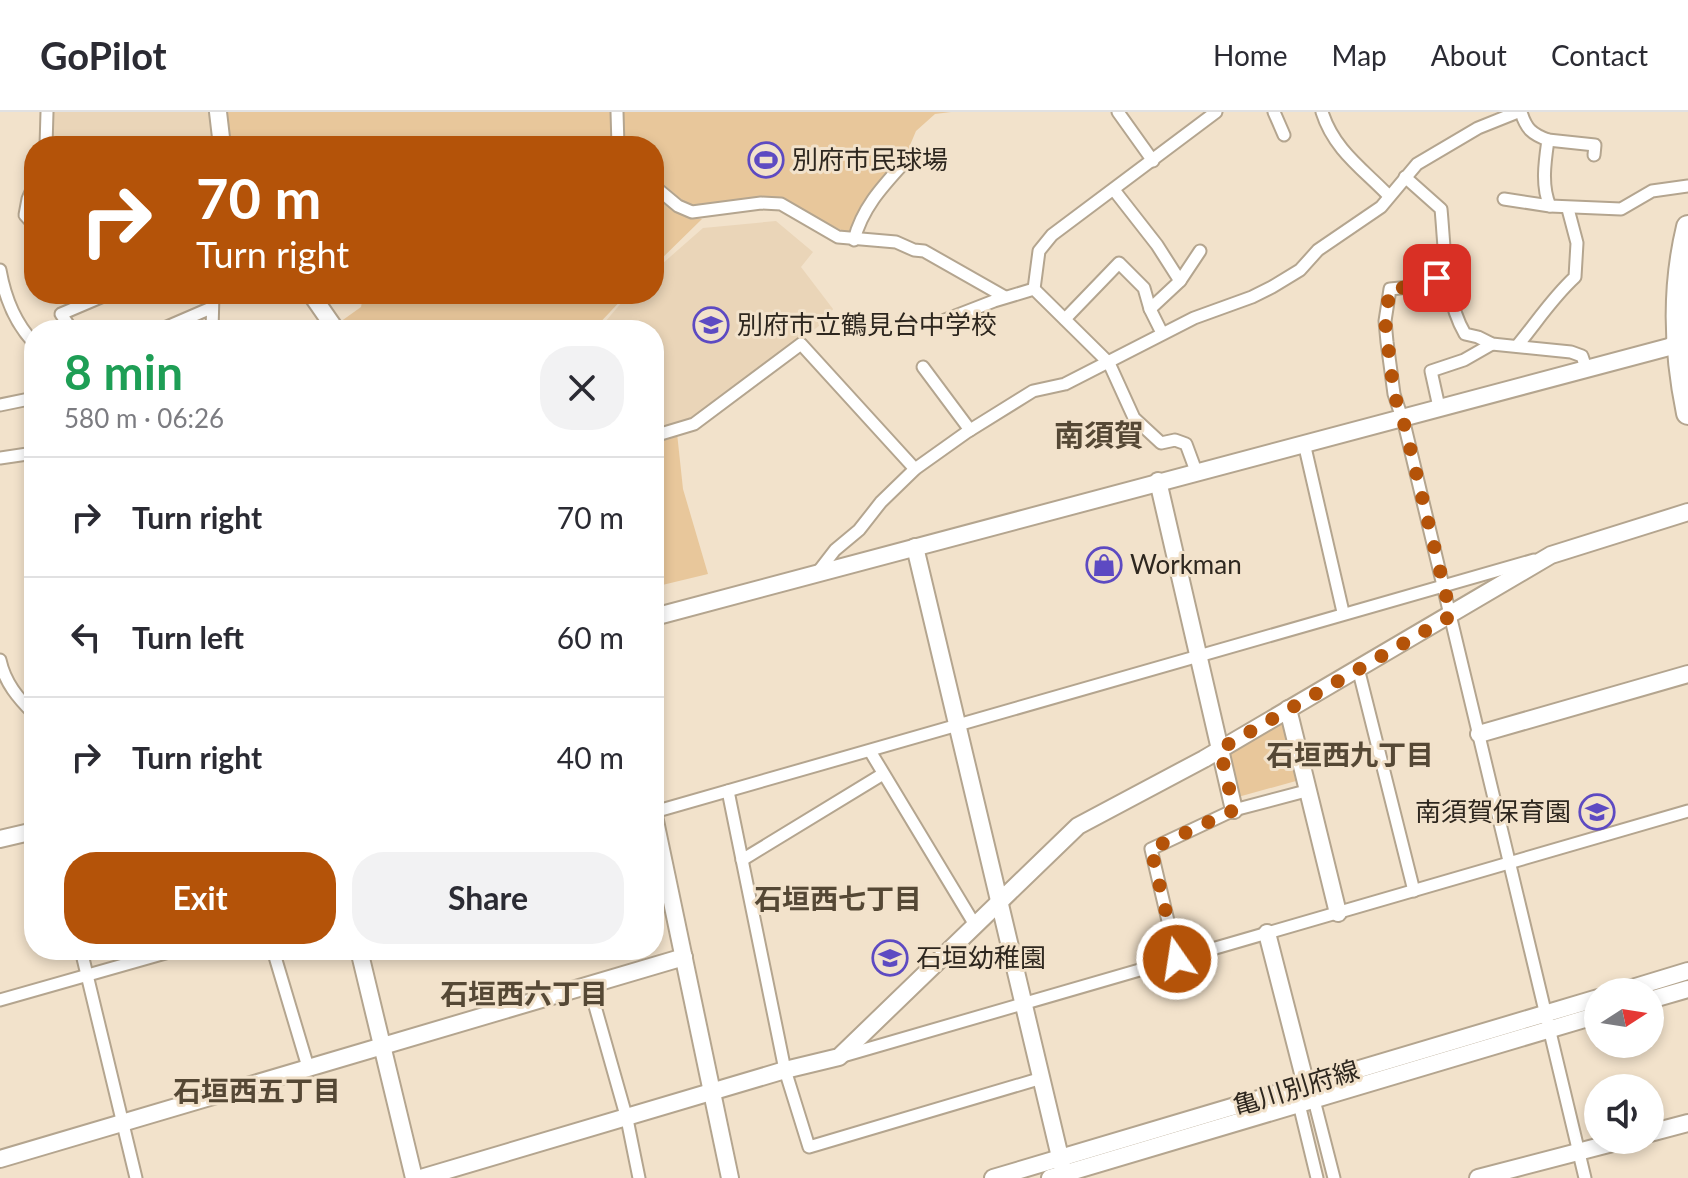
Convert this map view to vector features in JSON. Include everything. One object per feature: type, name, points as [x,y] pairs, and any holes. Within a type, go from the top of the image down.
[{"type":"highway","points":[[1688,227],[1679,262],[1676,293],[1683,338],[1682,385],[1688,413]]},
{"type":"street","points":[[46,136],[47,112]]},
{"type":"street","points":[[218,112],[221,136]]},
{"type":"street","points":[[617,112],[618,136]]},
{"type":"street","points":[[1118,112],[1153,161]]},
{"type":"street","points":[[1034,289],[1039,251],[1052,235],[1216,112]]},
{"type":"street","points":[[1274,112],[1284,135]]},
{"type":"street","points":[[1322,112],[1334,140],[1348,158],[1389,196]]},
{"type":"street","points":[[818,572],[835,550],[859,530],[881,502],[915,469],[970,430],[1033,391],[1065,384],[1162,333],[1252,297],[1300,270],[1318,250],[1381,207],[1417,164],[1459,142],[1478,128],[1519,112],[1525,126],[1534,135],[1548,140],[1595,145],[1594,155]]},
{"type":"street","points":[[1548,140],[1546,198],[1550,206]]},
{"type":"street","points":[[854,240],[859,219],[902,165]]},
{"type":"street","points":[[1405,177],[1441,209],[1448,274],[1456,313],[1465,334],[1492,344],[1571,352],[1582,356],[1586,368]]},
{"type":"street","points":[[1504,199],[1568,209],[1621,209],[1652,191],[1688,186]]},
{"type":"street","points":[[1114,190],[1157,245],[1180,281]]},
{"type":"street","points":[[664,194],[692,212],[761,203],[781,204],[838,237],[896,242],[924,251],[1005,297]]},
{"type":"street","points":[[1517,346],[1540,319],[1544,308],[1575,277],[1577,243],[1568,209]]},
{"type":"street","points":[[1150,309],[1180,281],[1200,251]]},
{"type":"street","points":[[1065,319],[1119,263],[1144,288],[1162,333]]},
{"type":"street","points":[[0,270],[2,292],[24,330]]},
{"type":"street","points":[[1448,274],[1410,287],[1390,289],[1388,293],[1385,321],[1394,394],[1403,417],[1585,1178]]},
{"type":"street","points":[[945,320],[1034,289]]},
{"type":"street","points":[[1034,289],[1109,363],[1134,418],[1161,443],[1175,440],[1186,444],[1196,471]]},
{"type":"street","points":[[65,320],[61,314],[84,304]]},
{"type":"street","points":[[212,304],[212,320]]},
{"type":"street","points":[[183,320],[211,308]]},
{"type":"street","points":[[664,614],[1669,347],[1683,338]]},
{"type":"street","points":[[664,433],[694,424],[801,344],[915,469]]},
{"type":"street","points":[[1439,407],[1431,371],[1464,360],[1492,344]]},
{"type":"street","points":[[923,367],[970,430]]},
{"type":"street","points":[[0,405],[24,400]]},
{"type":"street","points":[[1304,443],[1343,612]]},
{"type":"street","points":[[0,458],[24,454]]},
{"type":"street","points":[[1158,481],[1234,810]]},
{"type":"street","points":[[664,811],[1343,612],[1551,555],[1688,512]]},
{"type":"street","points":[[915,547],[1042,1078],[1060,1172]]},
{"type":"street","points":[[839,1057],[1078,826],[1220,749],[1551,555]]},
{"type":"street","points":[[0,660],[9,684],[24,702]]},
{"type":"street","points":[[1358,668],[1414,891]]},
{"type":"street","points":[[1479,734],[1688,674]]},
{"type":"street","points":[[1288,709],[1338,913]]},
{"type":"street","points":[[870,751],[975,925]]},
{"type":"street","points":[[742,860],[883,774]]},
{"type":"street","points":[[728,791],[785,1070],[809,1147],[1042,1078]]},
{"type":"street","points":[[1177,959],[1151,849],[1234,810],[1306,791]]},
{"type":"street","points":[[421,1178],[785,1070],[1024,1004],[1688,811]]},
{"type":"street","points":[[0,839],[24,833]]},
{"type":"street","points":[[664,880],[684,957],[730,1178]]},
{"type":"street","points":[[1267,933],[1307,1096],[1334,1178]]},
{"type":"street","points":[[0,1159],[684,957]]},
{"type":"street","points":[[83,960],[136,1178]]},
{"type":"street","points":[[0,1000],[140,960]]},
{"type":"street","points":[[276,960],[308,1067]]},
{"type":"street","points":[[361,960],[414,1178]]},
{"type":"street","points":[[1664,978],[1688,971]]},
{"type":"street","points":[[589,985],[627,1119],[639,1178]]},
{"type":"street","points":[[1664,996],[1688,989]]},
{"type":"street","name":"亀川別府線","points":[[993,1178],[1060,1172],[1548,1022],[1584,1005]]},
{"type":"street","name":"亀川別府線","points":[[1548,1022],[1584,1017]]},
{"type":"street","points":[[1307,1096],[1317,1178]]},
{"type":"street","points":[[1664,1129],[1688,1123]]},
{"type":"street","points":[[1478,1178],[1584,1151]]},
{"type":"shaded area","points":[[50,112],[215,112],[217,136],[50,136]]},
{"type":"shaded area","points":[[226,112],[610,112],[611,136],[230,136]]},
{"type":"shaded area","name":"別府市民球場","points":[[623,112],[951,112],[935,114],[916,131],[905,157],[877,188],[851,235],[778,198],[692,205],[664,185],[664,136],[624,136]]},
{"type":"shaded area","points":[[664,202],[683,216],[702,219],[664,256]]},
{"type":"shaded area","name":"別府市立鶴見台中学校","points":[[776,221],[813,252],[801,267],[833,309],[827,320],[734,389],[682,423],[664,429],[664,320],[607,320],[620,304],[664,304],[664,262],[703,228]]},
{"type":"shaded area","points":[[362,304],[618,304],[602,320],[343,320]]},
{"type":"shaded area","points":[[677,433],[683,489],[708,574],[664,585],[664,436]]},
{"type":"shaded area","points":[[1284,719],[1296,781],[1238,797],[1228,750]]},
{"type":"place","name":"別府市民球場","points":[[766,160]]},
{"type":"place","name":"別府市立鶴見台中学校","points":[[711,325]]},
{"type":"place","name":"Workman","points":[[1104,565]]},
{"type":"place","name":"南須賀保育園","points":[[1597,812]]},
{"type":"place","name":"石垣幼稚園","points":[[890,958]]},
{"type":"district","name":"南須賀","points":[[1099,436]]},
{"type":"district","name":"石垣西九丁目","points":[[1350,755]]},
{"type":"district","name":"石垣西七丁目","points":[[838,899]]},
{"type":"district","name":"石垣西六丁目","points":[[524,994]]},
{"type":"district","name":"石垣西五丁目","points":[[257,1091]]},
{"type":"route","points":[[1177,959],[1151,849],[1234,810],[1220,749],[1451,616],[1403,417],[1394,394],[1385,321],[1390,289],[1410,287],[1437,278]]}]
